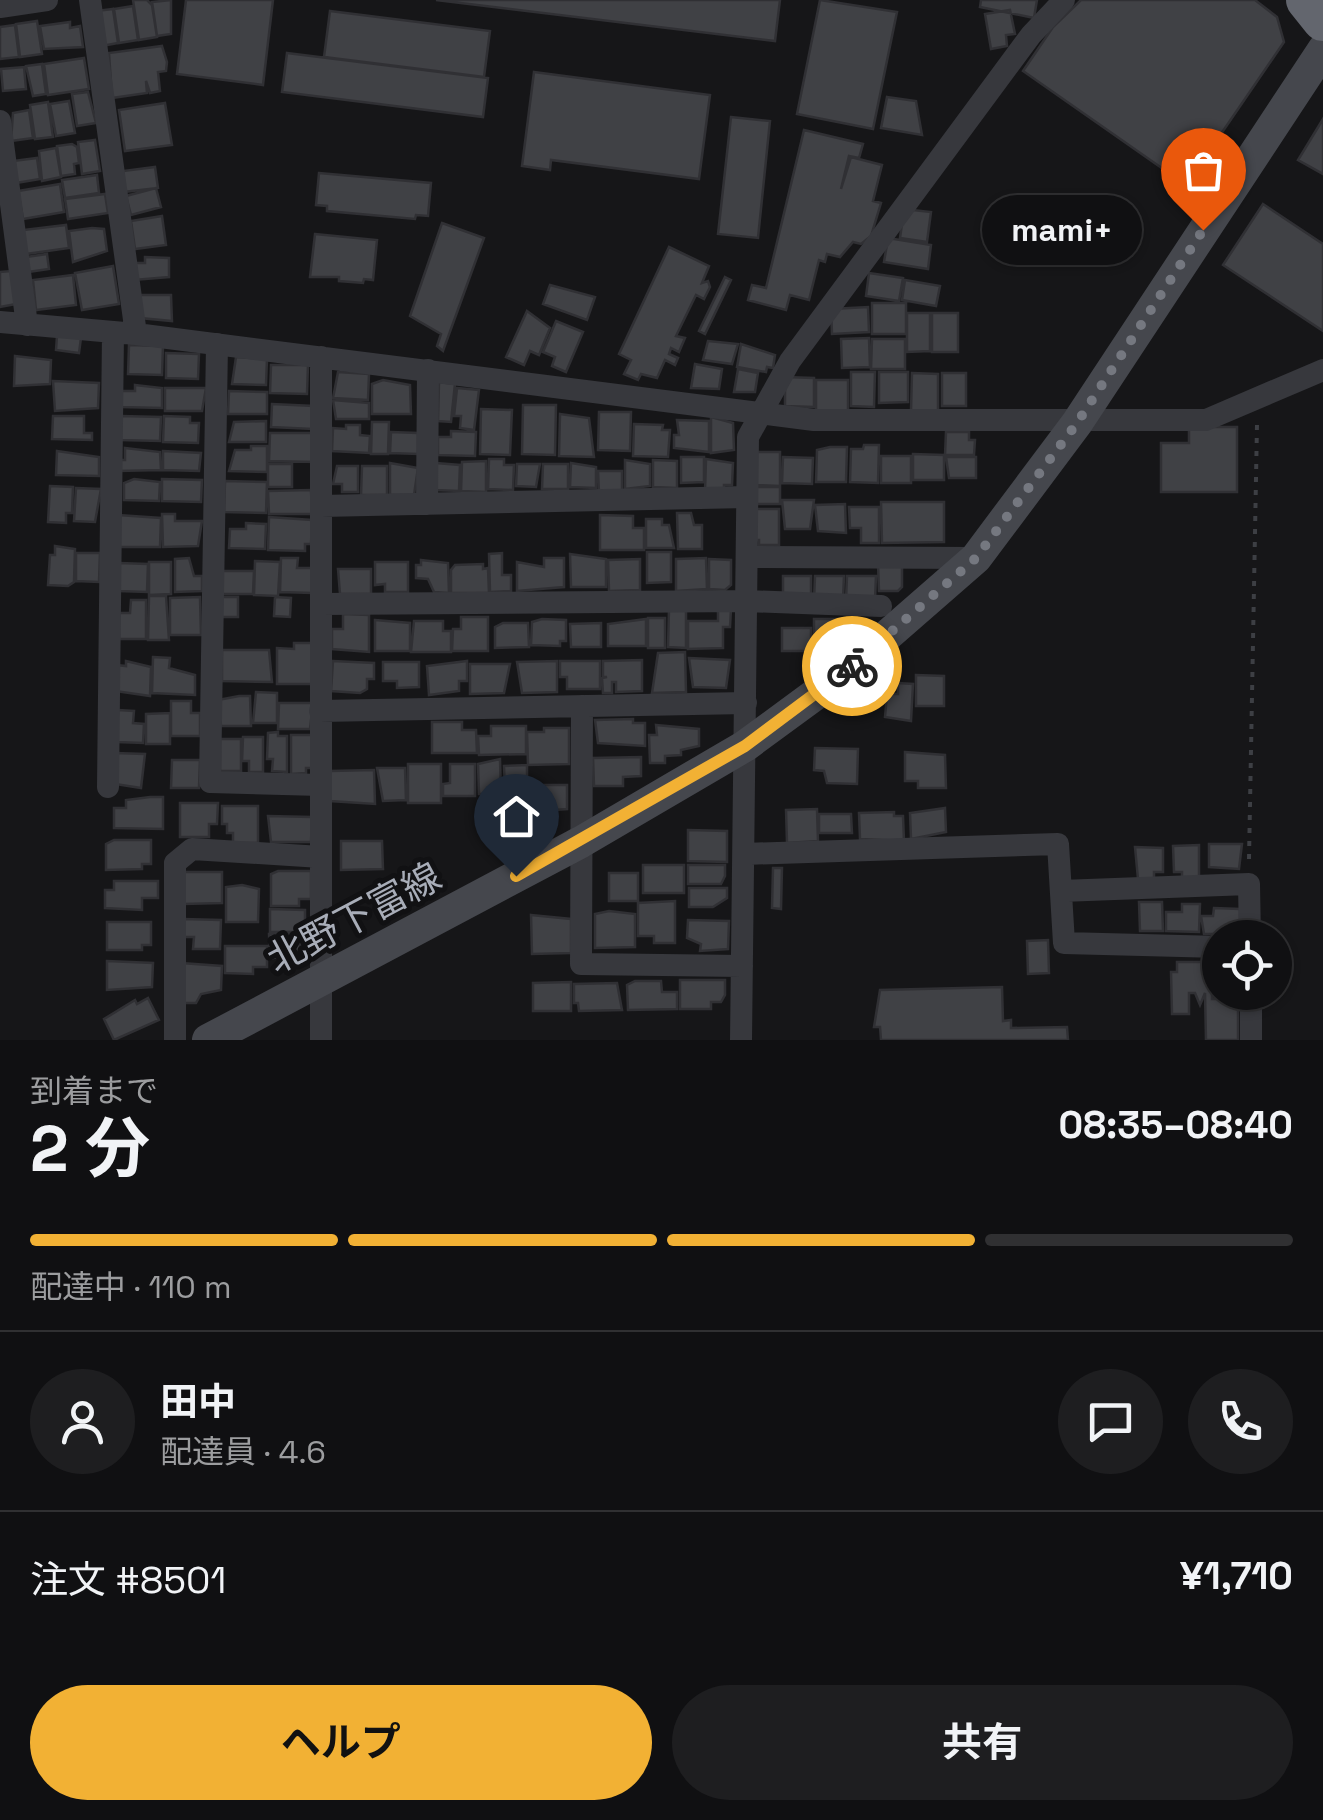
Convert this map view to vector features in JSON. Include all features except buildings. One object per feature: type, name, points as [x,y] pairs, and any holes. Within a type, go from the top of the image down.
[{"type":"highway","points":[[1308,0],[1323,20]]},
{"type":"street","points":[[0,7],[48,0]]},
{"type":"street","points":[[90,0],[125,333],[108,787]]},
{"type":"street","points":[[741,1040],[748,437],[766,412],[790,362],[1031,34],[1064,0]]},
{"type":"street","name":"北野下富線","points":[[208,1040],[581,842],[745,746],[843,674],[976,558],[1077,423],[1323,50]]},
{"type":"street","points":[[0,121],[27,325]]},
{"type":"street","points":[[0,322],[217,344],[814,420],[1206,420],[1323,370]]},
{"type":"street","points":[[217,344],[210,782],[320,785]]},
{"type":"street","points":[[320,1040],[321,357]]},
{"type":"street","points":[[427,504],[428,370]]},
{"type":"street","points":[[320,506],[748,498]]},
{"type":"street","points":[[747,557],[976,558]]},
{"type":"street","points":[[320,604],[746,601],[881,606]]},
{"type":"street","points":[[320,711],[746,703]]},
{"type":"street","points":[[582,706],[582,964],[742,966]]},
{"type":"street","points":[[744,854],[1058,844],[1064,943],[1202,947]]},
{"type":"street","points":[[176,1040],[175,863],[192,849],[321,858]]},
{"type":"street","points":[[1061,891],[1249,884],[1250,920]]},
{"type":"street","points":[[1250,1010],[1251,1040]]},
{"type":"path","points":[[1249,884],[1257,396]]},
{"type":"way so far","points":[[852,666],[976,558],[1077,423],[1203,230]]},
{"type":"place","name":"mami+","points":[[1203,230]]},
{"type":"route","points":[[516,876],[745,746],[852,666]]}]
